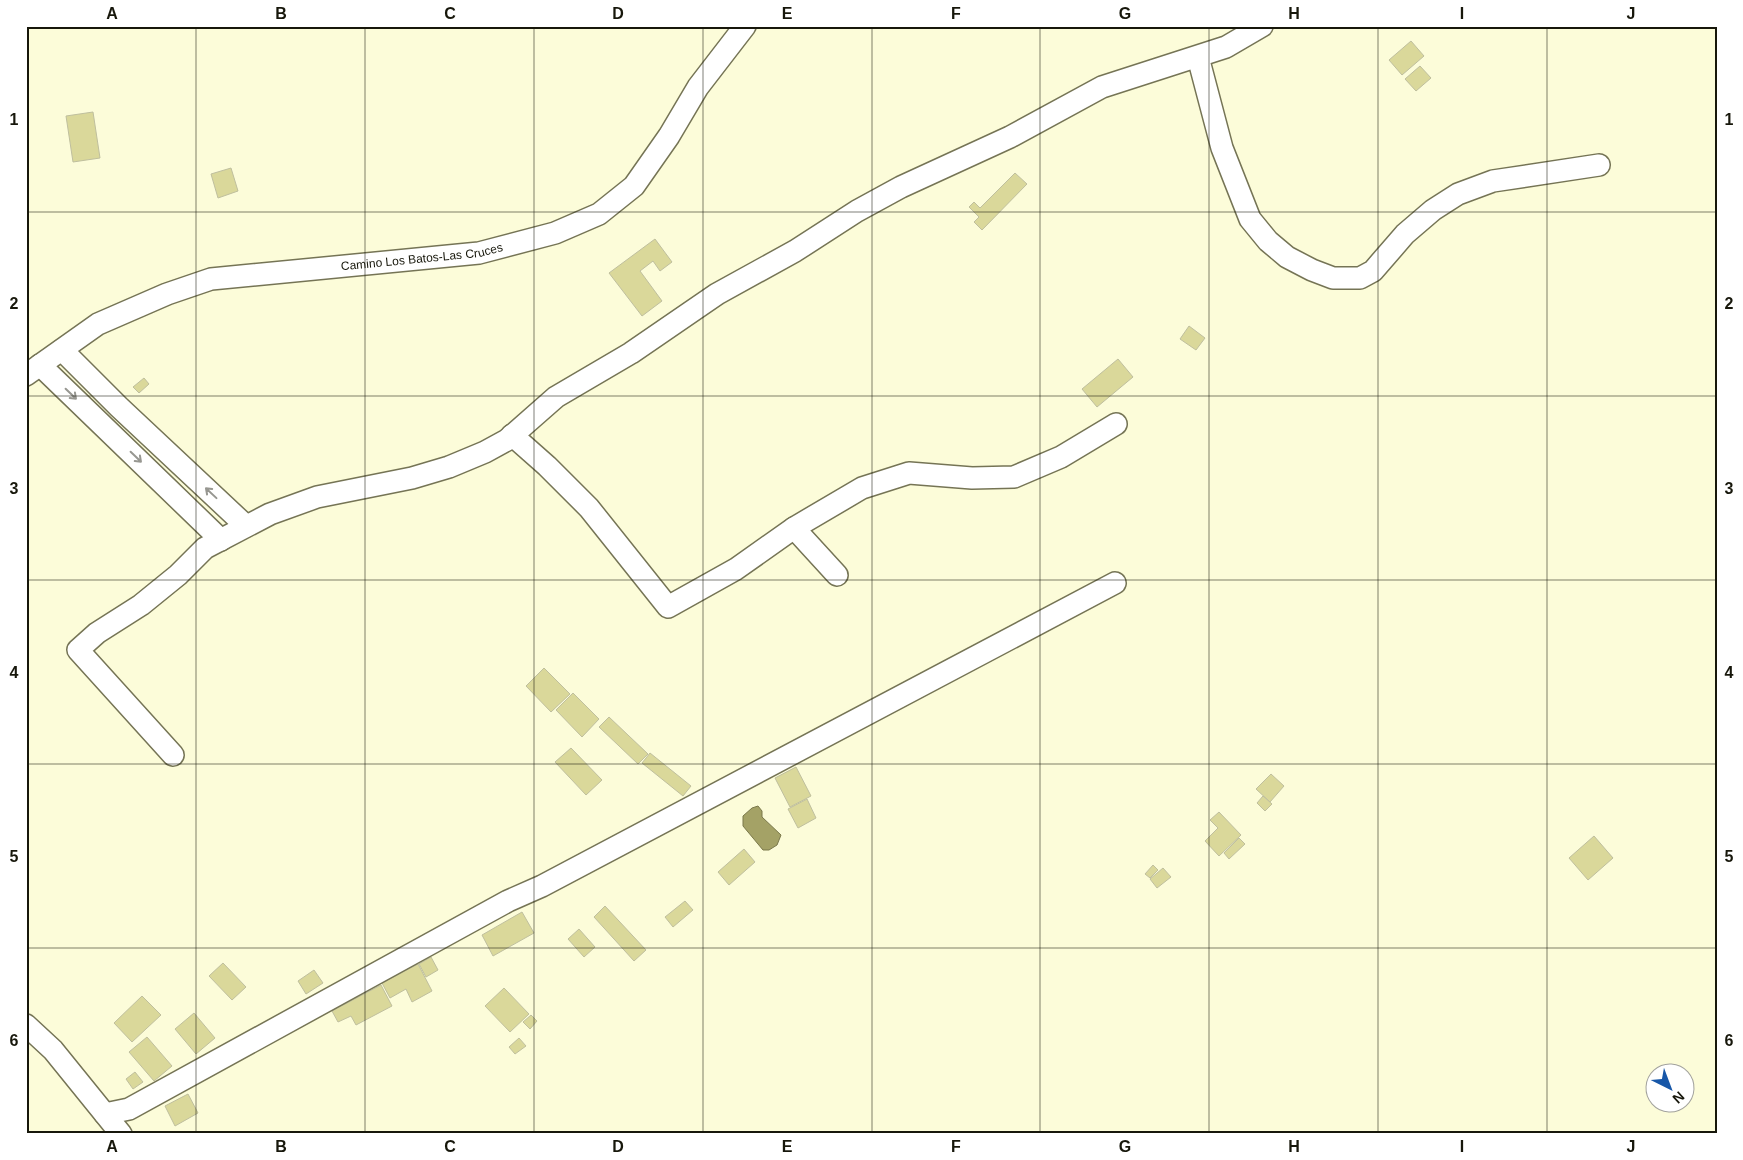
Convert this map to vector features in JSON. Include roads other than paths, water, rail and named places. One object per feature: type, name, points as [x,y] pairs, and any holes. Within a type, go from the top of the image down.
[{"type":"street","name":"Camino Los Batos-Las Cruces","points":[[33,370],[98,324],[167,294],[211,279],[479,252],[555,232],[599,214],[634,186],[670,136],[698,87],[745,26]]},
{"type":"street","points":[[173,755],[78,650],[97,633],[141,605],[178,575],[205,548],[270,514],[317,497],[412,478],[449,467],[485,452],[512,435],[556,397],[632,353],[717,294],[795,251],[857,210],[901,187],[1010,137],[1102,87],[1149,70],[1198,57],[1226,47],[1262,26]]},
{"type":"street","points":[[1198,57],[1222,148],[1250,219],[1268,241],[1286,257],[1333,278],[1360,278],[1373,271],[1405,234],[1433,210],[1458,194],[1493,182],[1599,165]]},
{"type":"street","points":[[62,350],[119,407],[246,526]]},
{"type":"street","points":[[33,370],[221,540]]},
{"type":"street","points":[[512,435],[547,466],[589,508],[668,607],[736,569],[794,528],[862,488],[909,473],[972,478],[1014,477],[1061,457],[1116,424]]},
{"type":"street","points":[[794,528],[837,575]]},
{"type":"street","points":[[105,1114],[129,1108],[508,901],[551,882],[1115,583]]},
{"type":"street","points":[[26,1025],[53,1050],[121,1134]]}]
